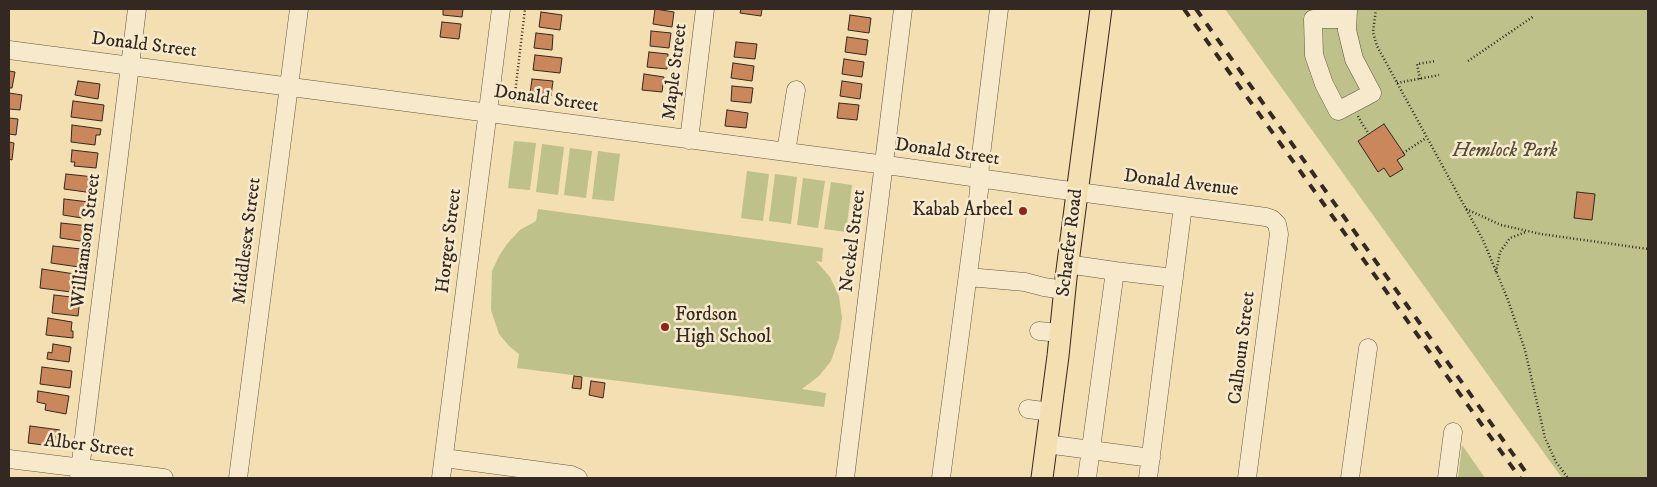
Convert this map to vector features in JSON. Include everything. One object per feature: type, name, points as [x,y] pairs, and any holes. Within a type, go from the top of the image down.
[{"type":"main road","name":"Schaefer Road","points":[[1042,478],[1061,333],[1067,264],[1101,9]]},
{"type":"street","name":"Williamson Street","points":[[80,473],[137,9]]},
{"type":"street","name":"Middlesex Street","points":[[238,478],[299,9]]},
{"type":"street","name":"Horger Street","points":[[441,478],[501,9]]},
{"type":"street","name":"Maple Street","points":[[689,140],[705,9]]},
{"type":"street","name":"Neckel Street","points":[[845,478],[903,9]]},
{"type":"street","points":[[942,478],[968,277],[999,9]]},
{"type":"street","points":[[1348,14],[1347,30],[1354,59],[1372,93],[1338,111],[1324,84],[1314,55],[1313,19],[1348,14]]},
{"type":"street","name":"Donald Street","points":[[9,50],[1077,192]]},
{"type":"street","points":[[786,152],[796,90]]},
{"type":"street","name":"Donald Avenue","points":[[1077,192],[1266,217],[1272,219],[1276,224]]},
{"type":"street","points":[[1148,478],[1183,206]]},
{"type":"street","name":"Calhoun Street","points":[[1248,478],[1279,234],[1276,224]]},
{"type":"street","points":[[1067,264],[1174,278]]},
{"type":"street","points":[[1087,478],[1115,270]]},
{"type":"street","points":[[968,277],[1025,282],[1064,290]]},
{"type":"street","points":[[1039,331],[1061,333]]},
{"type":"street","points":[[1350,478],[1368,348]]},
{"type":"street","points":[[1028,409],[1051,412]]},
{"type":"street","points":[[1447,478],[1452,432]]},
{"type":"street","points":[[1046,444],[1151,458]]},
{"type":"street","points":[[444,458],[530,462],[578,478]]},
{"type":"street","name":"Alber Street","points":[[9,459],[80,473],[164,478]]},
{"type":"path","points":[[514,106],[525,9]]},
{"type":"path","points":[[1376,9],[1373,32],[1377,46],[1483,240],[1508,300],[1525,350],[1545,438],[1556,462],[1568,478]]},
{"type":"path","points":[[1468,61],[1534,16]]},
{"type":"path","points":[[1420,79],[1417,64],[1436,61]]},
{"type":"path","points":[[1397,83],[1438,75]]},
{"type":"path","points":[[1356,112],[1360,122],[1369,134]]},
{"type":"path","points":[[1403,153],[1426,138]]},
{"type":"path","points":[[1466,209],[1501,225],[1527,231],[1648,249]]},
{"type":"path","points":[[1496,272],[1500,252],[1510,238],[1527,231]]},
{"type":"green space","name":"Hemlock Park","points":[[1225,9],[1648,9],[1648,478],[1562,478]]},
{"type":"green space","points":[[514,141],[536,143],[530,190],[508,188]]},
{"type":"green space","points":[[542,144],[564,147],[558,195],[536,192]]},
{"type":"green space","points":[[570,148],[592,151],[586,198],[564,195]]},
{"type":"green space","points":[[598,151],[620,154],[614,201],[592,199]]},
{"type":"green space","points":[[747,171],[769,174],[763,221],[741,218]]},
{"type":"green space","points":[[775,174],[797,177],[791,224],[769,221]]},
{"type":"green space","points":[[803,178],[825,181],[818,228],[797,225]]},
{"type":"green space","points":[[831,182],[852,185],[846,232],[824,229]]},
{"type":"green space","points":[[538,209],[823,248],[822,262],[816,261],[830,277],[839,296],[842,318],[839,338],[831,361],[819,376],[802,389],[826,393],[824,407],[517,368],[519,354],[499,334],[491,310],[492,271],[507,244],[520,230],[536,221]]},
{"type":"green space","points":[[1462,445],[1485,478],[1458,478]]},
{"type":"building","points":[[443,9],[463,9],[462,17],[443,15]]},
{"type":"building","points":[[655,9],[674,12],[672,27],[653,24]]},
{"type":"building","points":[[741,9],[762,9],[761,16],[740,13]]},
{"type":"building","points":[[541,12],[562,15],[560,30],[539,27]]},
{"type":"building","points":[[850,15],[871,18],[869,33],[848,30]]},
{"type":"building","points":[[442,22],[461,24],[459,39],[440,37]]},
{"type":"building","points":[[651,31],[671,33],[669,48],[650,46]]},
{"type":"building","points":[[536,33],[553,35],[552,50],[534,48]]},
{"type":"building","points":[[847,37],[868,40],[866,55],[845,52]]},
{"type":"building","points":[[736,42],[757,44],[755,59],[734,57]]},
{"type":"building","points":[[649,52],[668,54],[667,69],[647,67]]},
{"type":"building","points":[[535,55],[562,58],[560,73],[533,70]]},
{"type":"building","points":[[844,59],[864,62],[862,77],[842,74]]},
{"type":"building","points":[[733,63],[754,66],[752,81],[731,78]]},
{"type":"building","points":[[9,71],[15,72],[12,88],[9,88]]},
{"type":"building","points":[[644,74],[664,77],[662,92],[642,90]]},
{"type":"building","points":[[532,79],[553,81],[551,96],[530,94]]},
{"type":"building","points":[[78,81],[100,84],[98,99],[75,95]]},
{"type":"building","points":[[842,81],[862,84],[860,99],[840,96]]},
{"type":"building","points":[[732,86],[753,88],[751,103],[731,101]]},
{"type":"building","points":[[9,93],[22,95],[20,110],[9,109]]},
{"type":"building","points":[[73,101],[104,105],[102,121],[71,117]]},
{"type":"building","points":[[839,103],[859,105],[857,120],[837,118]]},
{"type":"building","points":[[727,110],[748,113],[746,128],[725,126]]},
{"type":"building","points":[[9,118],[18,119],[16,135],[9,134]]},
{"type":"building","points":[[1384,124],[1405,155],[1397,160],[1403,169],[1390,177],[1384,168],[1378,172],[1358,141]]},
{"type":"building","points":[[72,125],[101,129],[100,135],[96,135],[95,145],[71,142]]},
{"type":"building","points":[[9,142],[14,143],[12,160],[9,159]]},
{"type":"building","points":[[72,150],[98,153],[96,168],[74,166],[75,162],[71,162]]},
{"type":"building","points":[[66,174],[94,177],[93,193],[64,189]]},
{"type":"building","points":[[1577,192],[1595,194],[1592,220],[1574,218]]},
{"type":"building","points":[[64,199],[89,202],[89,211],[83,211],[82,218],[63,215]]},
{"type":"building","points":[[61,223],[89,226],[87,242],[60,238]]},
{"type":"building","points":[[53,246],[81,249],[79,267],[51,263]]},
{"type":"building","points":[[42,269],[75,274],[75,280],[72,280],[71,292],[40,288]]},
{"type":"building","points":[[54,295],[80,298],[78,316],[52,313]]},
{"type":"building","points":[[48,318],[72,322],[71,331],[73,331],[73,338],[46,335]]},
{"type":"building","points":[[53,344],[71,347],[69,362],[47,359],[48,352],[52,353]]},
{"type":"building","points":[[42,367],[72,371],[70,388],[40,384]]},
{"type":"building","points":[[574,376],[582,377],[581,389],[572,388]]},
{"type":"building","points":[[591,381],[605,383],[603,398],[589,395]]},
{"type":"building","points":[[38,391],[69,396],[66,414],[45,410],[46,404],[37,402]]},
{"type":"building","points":[[30,426],[60,430],[58,447],[28,443]]},
{"type":"railway","points":[[1184,9],[1520,478]]},
{"type":"railway","points":[[1196,9],[1530,478]]},
{"type":"place","name":"Kabab Arbeel","points":[[1023,211]]},
{"type":"place","name":"Fordson High School","points":[[665,327]]}]
